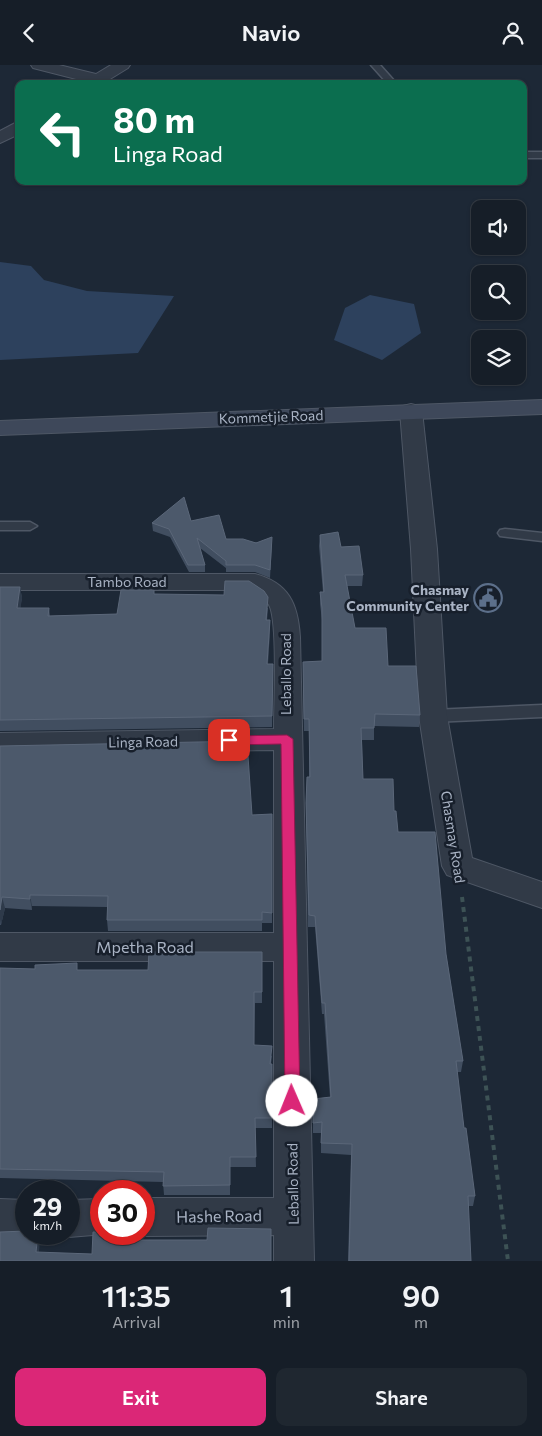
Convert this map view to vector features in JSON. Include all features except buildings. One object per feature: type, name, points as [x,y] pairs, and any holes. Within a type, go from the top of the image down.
[{"type":"main road","name":"Kommetjie Road","points":[[0,427],[542,407]]},
{"type":"street","points":[[39,65],[91,80]]},
{"type":"street","points":[[96,80],[122,65]]},
{"type":"street","points":[[0,138],[15,129]]},
{"type":"street","name":"Chasmay Road","points":[[411,411],[424,549],[433,716],[458,865]]},
{"type":"street","name":"Tambo Road","points":[[0,582],[254,582]]},
{"type":"street","name":"Leballo Road","points":[[254,582],[276,594],[282,603],[285,614],[294,1261]]},
{"type":"street","name":"Linga Road","points":[[0,744],[287,739]]},
{"type":"street","points":[[458,865],[542,895]]},
{"type":"street","name":"Mpetha Road","points":[[0,947],[290,947]]},
{"type":"street","name":"Hashe Road","points":[[155,1217],[294,1216]]},
{"type":"street","points":[[0,1218],[15,1218]]},
{"type":"lane","points":[[375,65],[389,80]]},
{"type":"lane","points":[[527,155],[542,155]]},
{"type":"lane","points":[[0,526],[30,526]]},
{"type":"lane","points":[[505,533],[542,537]]},
{"type":"lane","points":[[433,716],[542,711]]},
{"type":"path","name":"Chasmay Road","points":[[458,865],[508,1261]]},
{"type":"water","points":[[0,262],[31,266],[44,280],[87,291],[174,296],[138,353],[0,360]]},
{"type":"water","points":[[370,295],[414,304],[421,333],[382,360],[334,340],[345,308]]},
{"type":"place","name":"Chasmay Community Center","points":[[488,598]]},
{"type":"route","points":[[229,740],[287,739],[292,1101]]}]
